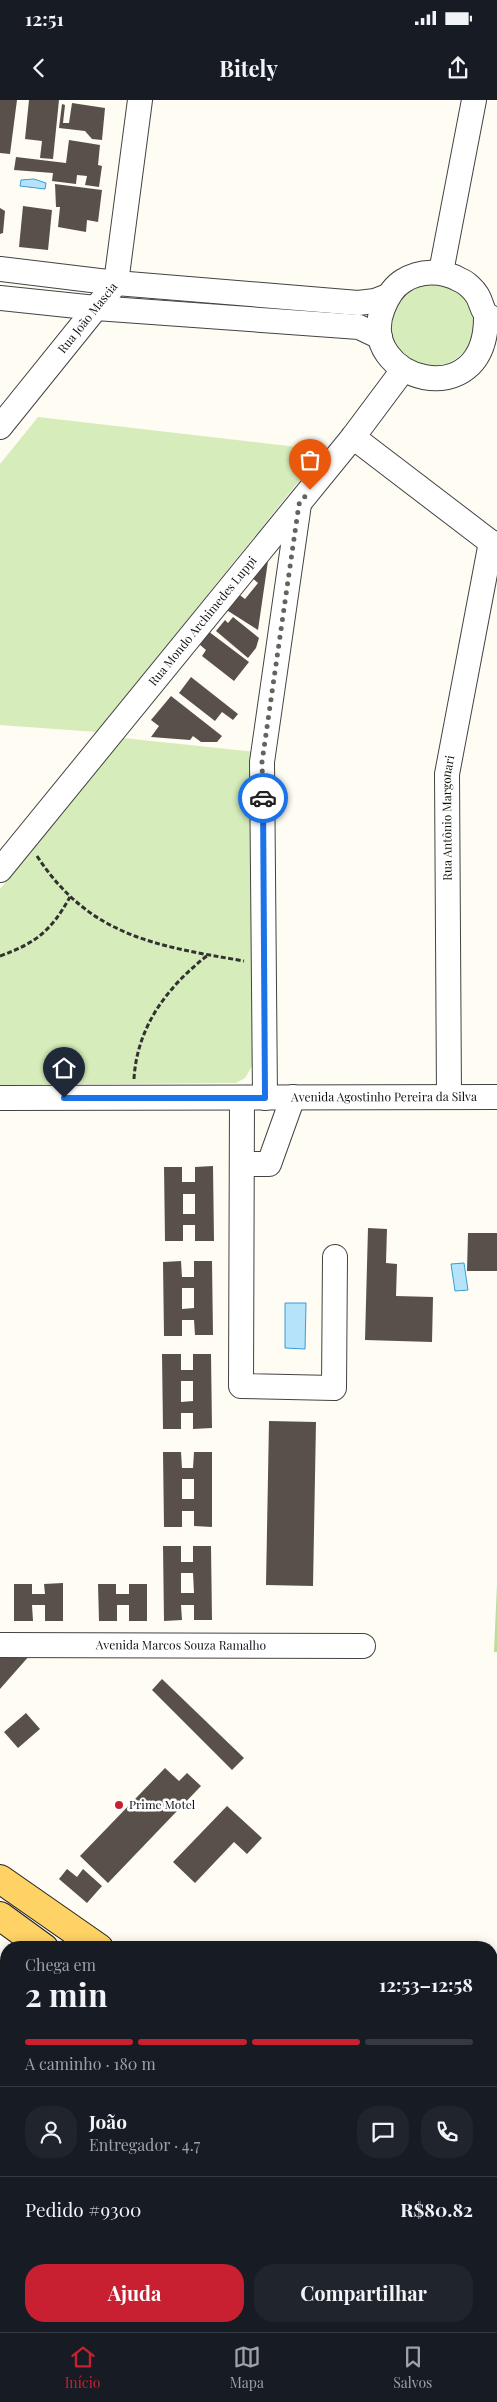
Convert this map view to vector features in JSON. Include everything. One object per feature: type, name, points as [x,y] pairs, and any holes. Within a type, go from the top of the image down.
[{"type":"main road","points":[[0,1879],[89,1941]]},
{"type":"main road","points":[[0,1916],[34,1941]]},
{"type":"street","name":"Rua João Mascia","points":[[0,427],[116,282],[140,100]]},
{"type":"street","points":[[441,272],[474,100]]},
{"type":"street","points":[[0,268],[116,282],[358,303],[375,301],[388,296]]},
{"type":"street","points":[[441,272],[462,280],[477,295],[491,318],[486,335],[488,353],[464,370],[444,378],[423,378],[403,370],[388,356],[380,336],[380,316],[388,296],[402,281],[421,273],[441,272]]},
{"type":"street","points":[[0,298],[96,308],[360,327],[380,336]]},
{"type":"street","name":"Rua Mondo Archimedes Luppi","points":[[0,870],[299,504],[353,437],[403,370]]},
{"type":"street","points":[[353,437],[494,545]]},
{"type":"street","points":[[299,504],[262,762],[264,964],[253,1098],[242,1164],[241,1386],[334,1388],[335,1257]]},
{"type":"street","name":"Rua Antônio Margonari","points":[[450,1097],[447,774],[494,545]]},
{"type":"street","name":"Avenida Agostinho Pereira da Silva","points":[[0,1098],[497,1097]]},
{"type":"street","points":[[242,1164],[269,1164],[293,1098]]},
{"type":"street","name":"Avenida Marcos Souza Ramalho","points":[[0,1645],[364,1646]]},
{"type":"path","points":[[26,839],[52,879],[70,897],[95,917],[122,932],[150,942],[208,955],[264,964]]},
{"type":"path","points":[[0,956],[22,948],[38,939],[57,920],[70,897]]},
{"type":"path","points":[[134,1098],[135,1070],[141,1042],[152,1016],[167,993],[186,972],[208,955]]},
{"type":"green space","points":[[431,283],[452,288],[462,295],[470,306],[474,317],[474,329],[472,339],[458,357],[436,367],[422,367],[409,360],[395,345],[391,340],[389,327],[394,307],[400,296],[410,288]]},
{"type":"green space","points":[[38,417],[324,450],[97,732],[0,725],[0,464]]},
{"type":"green space","points":[[123,738],[256,752],[255,1061],[245,1078],[236,1083],[0,1085],[0,889]]},
{"type":"green space","points":[[497,1584],[497,1652],[494,1652]]},
{"type":"water","points":[[34,179],[46,183],[45,189],[20,186],[21,180]]},
{"type":"water","points":[[464,1263],[468,1290],[455,1291],[451,1264]]},
{"type":"water","points":[[285,1303],[306,1303],[305,1349],[285,1348]]},
{"type":"building","points":[[0,100],[17,100],[10,154],[0,153]]},
{"type":"building","points":[[29,100],[59,100],[53,159],[40,158],[42,141],[25,139]]},
{"type":"building","points":[[72,103],[105,108],[102,140],[92,139],[85,131],[59,128],[62,104],[65,105],[63,123],[69,123]]},
{"type":"building","points":[[69,140],[100,145],[98,165],[102,166],[99,187],[85,185],[87,176],[77,175],[76,184],[52,181],[53,173],[14,170],[16,157],[66,163]]},
{"type":"building","points":[[55,184],[102,190],[98,222],[87,220],[86,232],[58,227],[60,207],[56,207]]},
{"type":"building","points":[[23,206],[52,210],[48,250],[19,247]]},
{"type":"building","points":[[0,208],[5,211],[3,233],[0,234]]},
{"type":"building","points":[[262,561],[268,561],[258,630],[225,609],[237,593],[245,599],[258,583],[251,577]]},
{"type":"building","points":[[233,617],[259,638],[256,648],[248,658],[216,631],[225,620],[228,623]]},
{"type":"building","points":[[208,631],[249,662],[234,681],[202,656],[206,650],[199,644]]},
{"type":"building","points":[[191,677],[238,714],[233,720],[222,712],[215,721],[179,693]]},
{"type":"building","points":[[171,696],[222,736],[217,742],[201,742],[193,736],[190,740],[151,737],[159,726],[151,720]]},
{"type":"building","points":[[213,1166],[214,1241],[195,1241],[195,1225],[183,1225],[183,1241],[165,1241],[164,1167],[182,1167],[182,1182],[195,1182],[195,1167]],"holes":[[[183,1194],[195,1194],[195,1214],[183,1214]]]},
{"type":"building","points":[[368,1228],[387,1229],[386,1263],[397,1264],[396,1296],[433,1297],[432,1342],[365,1340]]},
{"type":"building","points":[[468,1233],[497,1233],[497,1271],[467,1271]]},
{"type":"building","points":[[181,1261],[182,1277],[194,1277],[194,1261],[212,1261],[213,1335],[195,1335],[194,1320],[182,1320],[182,1336],[164,1336],[163,1262]],"holes":[[[182,1288],[194,1288],[194,1308],[182,1309]]]},
{"type":"building","points":[[162,1354],[181,1354],[181,1370],[193,1370],[193,1354],[211,1354],[212,1428],[193,1429],[193,1413],[181,1413],[181,1429],[163,1429]],"holes":[[[181,1381],[193,1381],[193,1401],[181,1402]]]},
{"type":"building","points":[[269,1421],[316,1422],[313,1586],[266,1585]]},
{"type":"building","points":[[163,1452],[181,1452],[182,1468],[193,1468],[194,1452],[212,1452],[212,1527],[194,1526],[194,1511],[182,1511],[182,1527],[164,1527]],"holes":[[[182,1479],[194,1479],[194,1499],[182,1499]]]},
{"type":"building","points":[[163,1546],[181,1546],[181,1562],[193,1562],[193,1546],[211,1546],[212,1620],[194,1620],[194,1605],[181,1605],[182,1620],[164,1621]],"holes":[[[181,1573],[193,1573],[194,1593],[181,1593]]]},
{"type":"building","points":[[63,1583],[63,1621],[45,1621],[45,1605],[32,1605],[33,1621],[14,1621],[14,1584],[32,1584],[32,1594],[45,1594],[44,1584]]},
{"type":"building","points":[[98,1584],[116,1584],[116,1594],[129,1594],[129,1584],[147,1584],[147,1621],[129,1621],[129,1605],[117,1605],[117,1621],[99,1621]]},
{"type":"building","points":[[0,1655],[30,1655],[0,1689]]},
{"type":"building","points":[[162,1679],[244,1758],[232,1770],[152,1690]]},
{"type":"building","points":[[26,1713],[40,1729],[18,1748],[4,1732]]},
{"type":"building","points":[[165,1768],[179,1781],[187,1773],[201,1786],[108,1883],[80,1856]]},
{"type":"building","points":[[227,1806],[262,1838],[247,1854],[234,1842],[195,1883],[173,1862]]},
{"type":"building","points":[[67,1869],[77,1877],[83,1869],[102,1886],[87,1903],[59,1879]]},
{"type":"way so far","points":[[263,798],[262,762],[299,504],[310,490]]},
{"type":"place","name":"Prime Motel","points":[[119,1805]]},
{"type":"route","points":[[64,1098],[265,1098],[263,798]]}]
